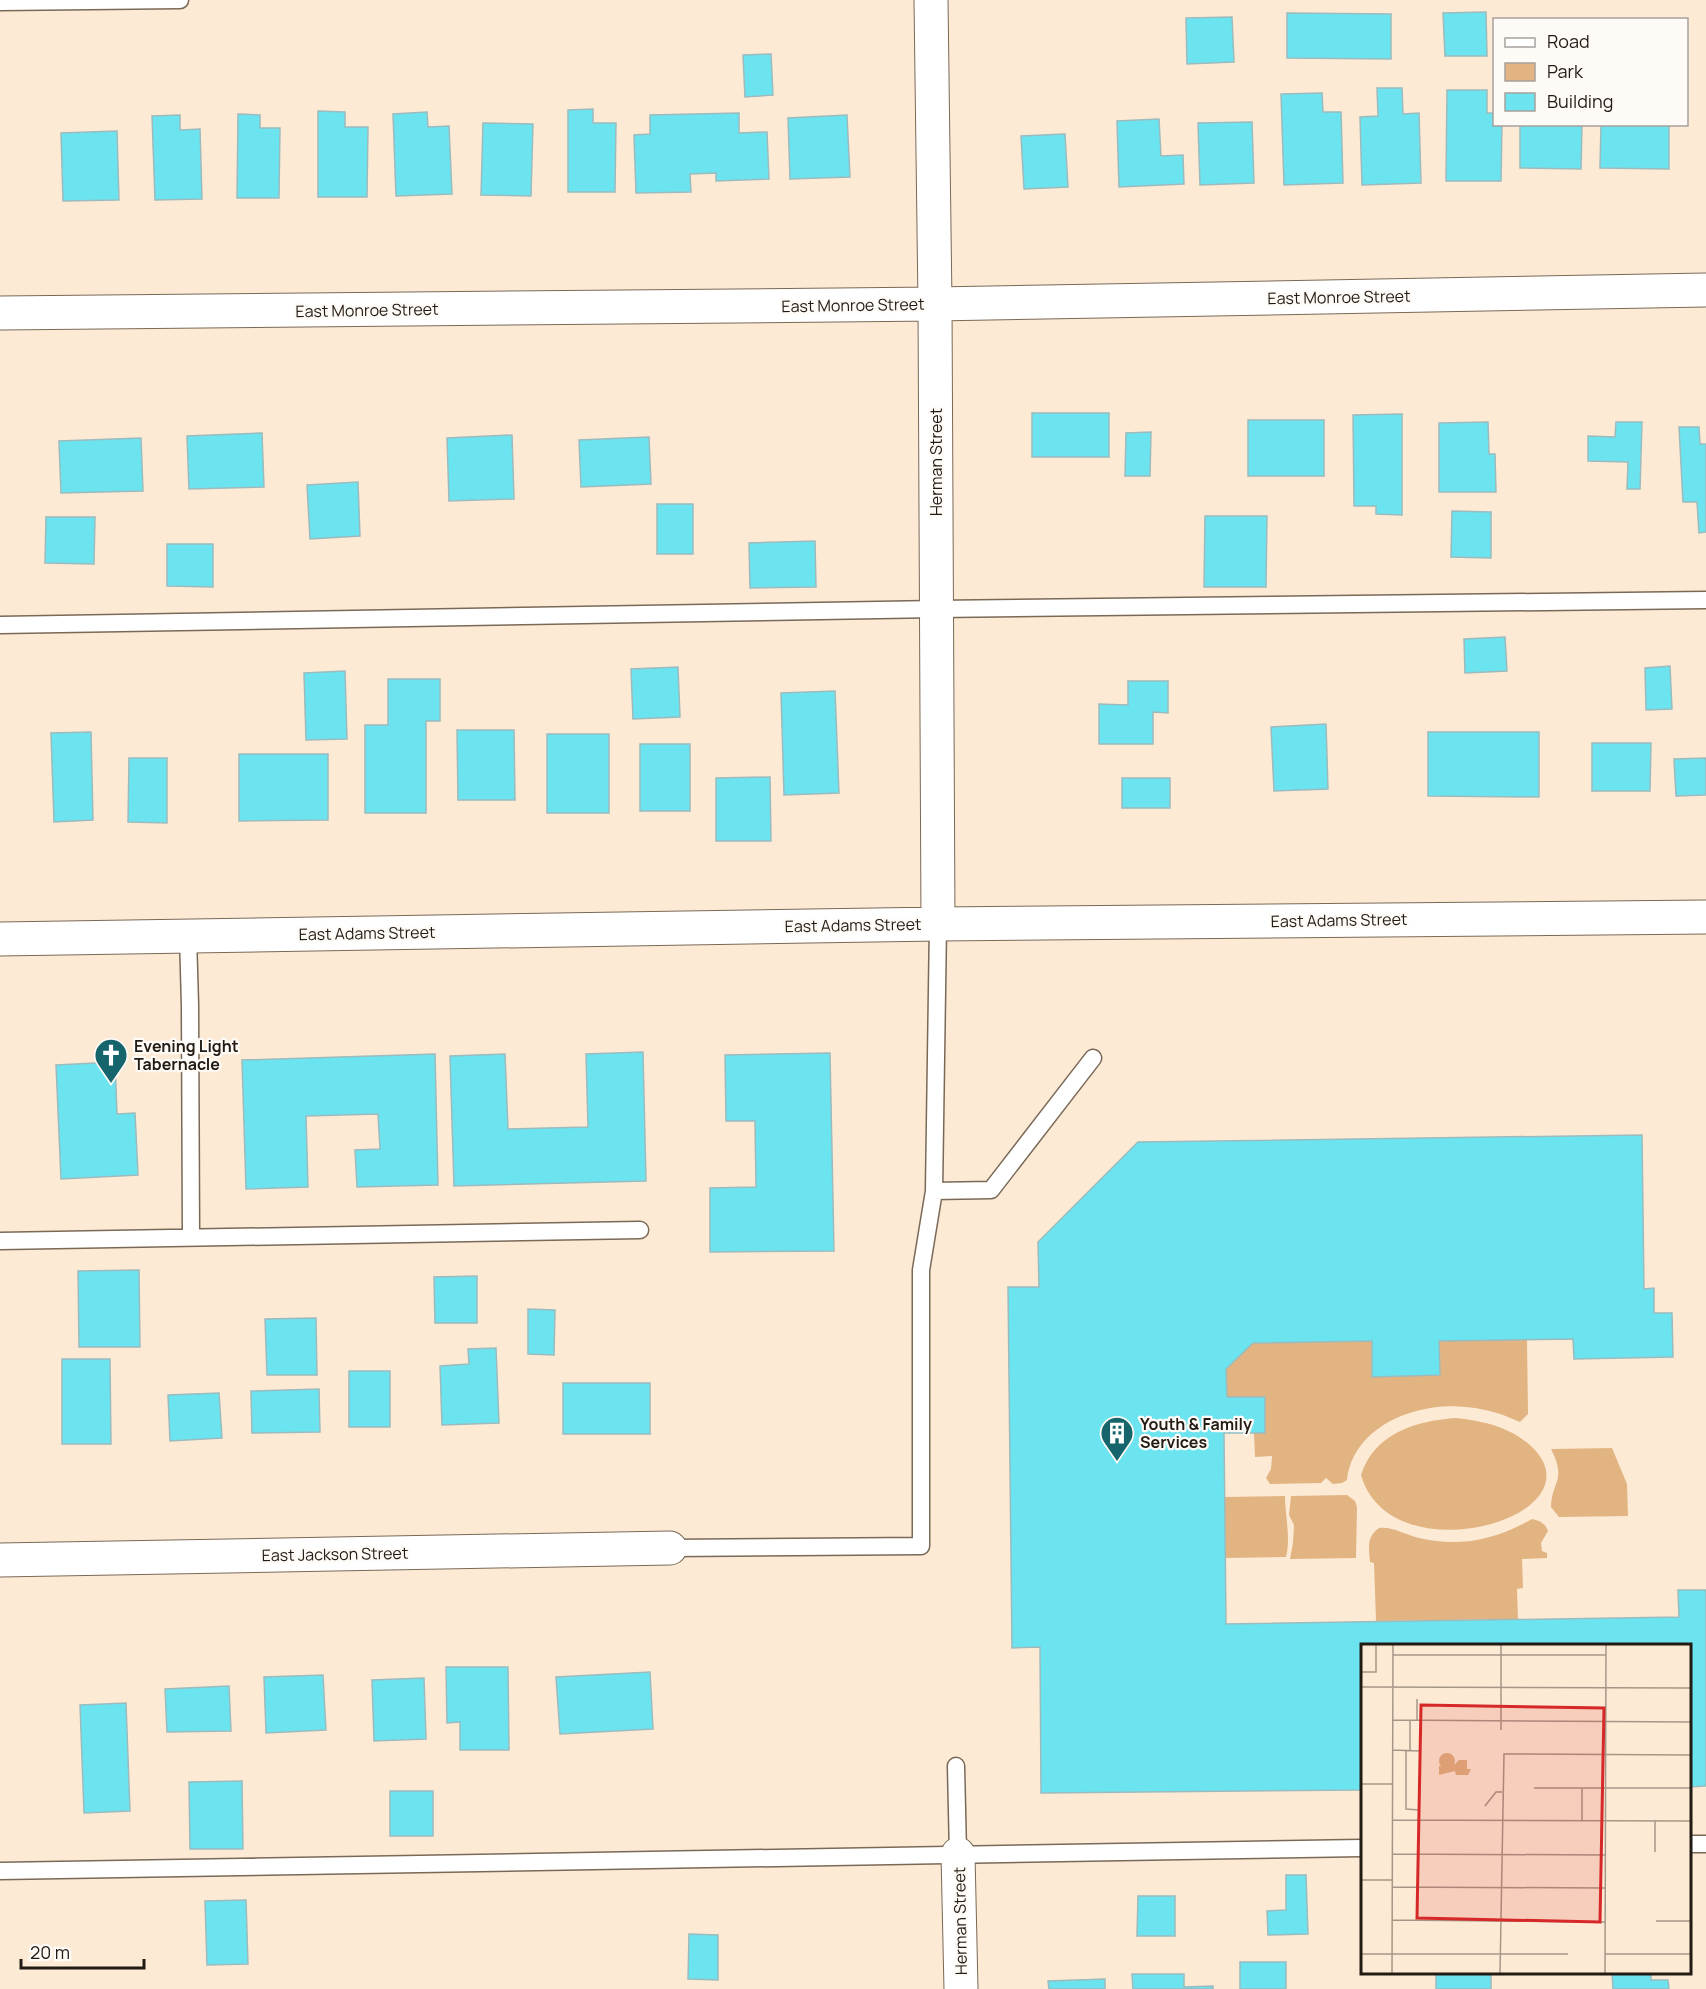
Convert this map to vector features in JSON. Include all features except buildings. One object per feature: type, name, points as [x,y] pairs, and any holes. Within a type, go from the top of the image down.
[{"type":"street","name":"Herman Street","points":[[931,0],[938,924]]},
{"type":"street","name":"East Monroe Street","points":[[0,313],[935,304],[1706,290]]},
{"type":"street","name":"East Adams Street","points":[[0,939],[938,924],[1706,916]]},
{"type":"street","name":"East Jackson Street","points":[[0,1560],[670,1548]]},
{"type":"street","name":"Herman Street","points":[[958,1854],[961,1989]]},
{"type":"lane","points":[[0,2],[180,0]]},
{"type":"lane","points":[[0,625],[937,609],[1706,600]]},
{"type":"lane","points":[[670,1548],[921,1546],[921,1270],[934,1191],[938,924]]},
{"type":"lane","points":[[188,936],[191,1237]]},
{"type":"lane","points":[[934,1191],[991,1190],[1093,1058]]},
{"type":"lane","points":[[0,1241],[640,1230]]},
{"type":"lane","points":[[956,1766],[958,1854]]},
{"type":"lane","points":[[0,1870],[1361,1848]]},
{"type":"green space","points":[[1527,1340],[1528,1414],[1520,1422],[1494,1412],[1466,1407],[1447,1406],[1409,1413],[1375,1431],[1362,1445],[1352,1461],[1347,1480],[1342,1483],[1333,1484],[1326,1478],[1321,1483],[1270,1484],[1266,1478],[1271,1469],[1272,1456],[1255,1457],[1254,1433],[1265,1433],[1265,1397],[1227,1397],[1226,1369],[1253,1343],[1372,1341],[1372,1377],[1439,1375],[1439,1341]]},
{"type":"green space","points":[[1455,1418],[1497,1426],[1516,1435],[1534,1449],[1546,1474],[1538,1497],[1515,1514],[1483,1526],[1446,1530],[1409,1524],[1379,1506],[1361,1475],[1376,1449],[1398,1432],[1425,1422]]},
{"type":"green space","points":[[1612,1448],[1627,1484],[1628,1516],[1559,1517],[1551,1507],[1558,1468],[1551,1449]]},
{"type":"green space","points":[[1347,1495],[1355,1501],[1357,1507],[1356,1558],[1290,1559],[1294,1525],[1289,1515],[1291,1496]]},
{"type":"green space","points":[[1285,1496],[1288,1534],[1286,1557],[1225,1558],[1225,1497]]},
{"type":"green space","points":[[1532,1519],[1542,1523],[1548,1531],[1541,1543],[1542,1551],[1547,1553],[1547,1558],[1522,1559],[1523,1588],[1517,1589],[1518,1619],[1376,1621],[1374,1563],[1370,1562],[1369,1548],[1372,1535],[1379,1528],[1389,1528],[1434,1541],[1464,1542],[1505,1532]]},
{"type":"place","name":"Evening Light Tabernacle","points":[[111,1084]]},
{"type":"place","name":"Youth & Family Services","points":[[1117,1462]]}]
